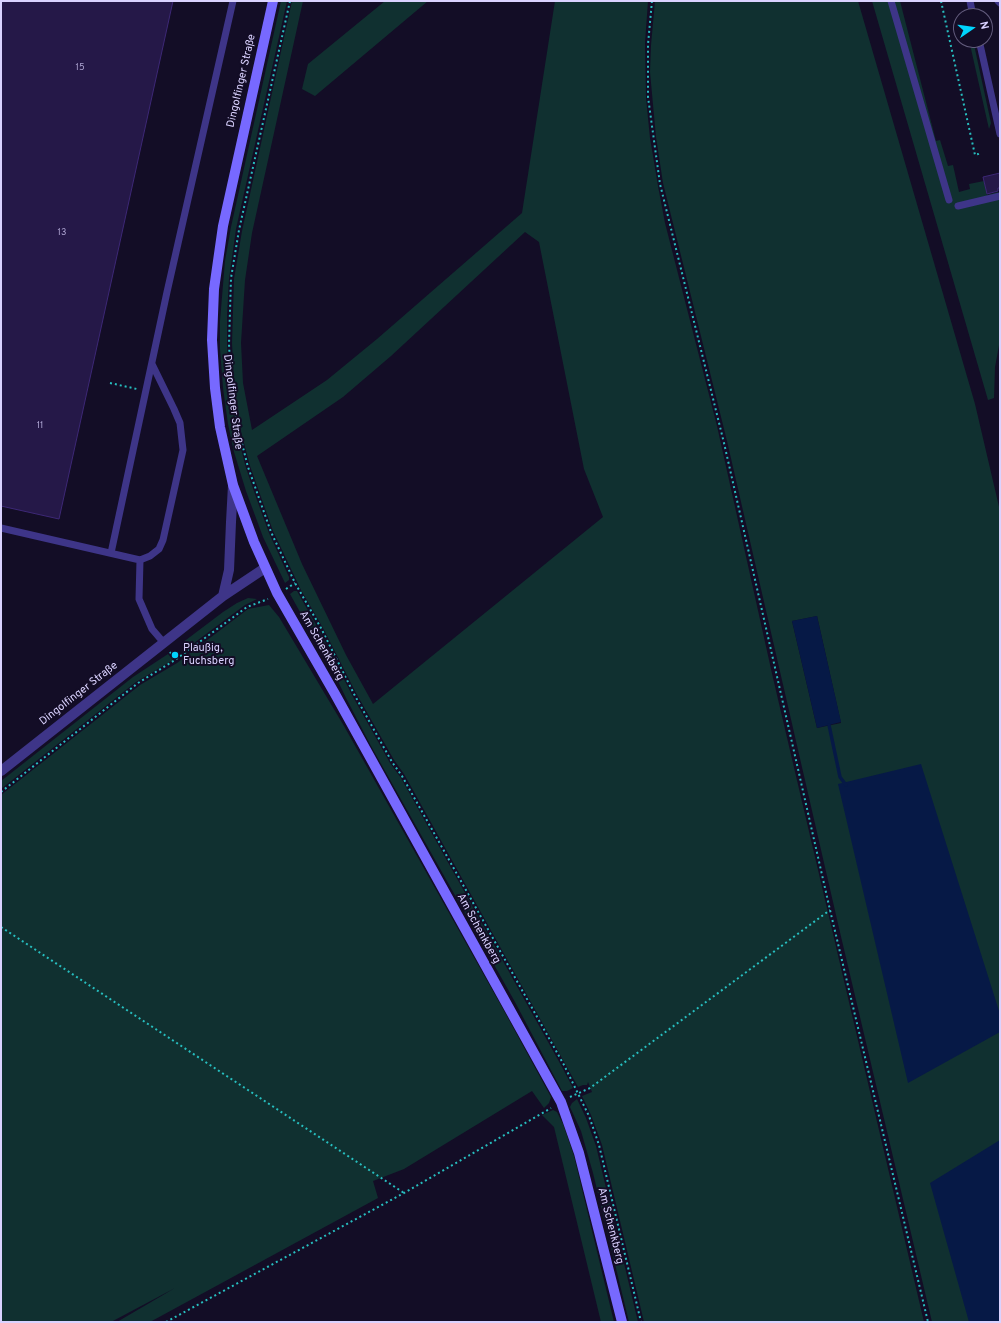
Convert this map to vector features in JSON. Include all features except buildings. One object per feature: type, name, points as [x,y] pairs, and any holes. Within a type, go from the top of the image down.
[{"type":"main road","name":"Dingolfinger Straße","points":[[265,568],[244,518],[234,485],[220,427],[215,388],[212,340],[214,289],[223,226],[272,1]]},
{"type":"main road","name":"Am Schenkberg","points":[[265,568],[277,593],[561,1102],[579,1153],[622,1322]]},
{"type":"street","points":[[223,596],[229,570],[234,485]]},
{"type":"street","name":"Dingolfinger Straße","points":[[1,771],[223,596],[265,568]]},
{"type":"lane","points":[[111,553],[233,1]]},
{"type":"lane","points":[[891,1],[949,200]]},
{"type":"lane","points":[[981,48],[1000,134]]},
{"type":"lane","points":[[958,206],[1000,196]]},
{"type":"lane","points":[[1,528],[140,560],[150,556],[159,549],[163,540],[183,450],[180,423],[152,364]]},
{"type":"lane","points":[[140,560],[139,599],[152,629],[164,643]]},
{"type":"path","points":[[290,1],[239,230],[232,278],[229,344],[232,384],[237,424],[248,467],[271,532],[295,584],[321,628],[354,694],[392,762],[402,776],[564,1065],[589,1116],[599,1145],[641,1322]]},
{"type":"path","points":[[652,1],[648,44],[648,91],[660,184],[724,443],[830,910],[928,1322]]},
{"type":"path","points":[[941,1],[975,155],[978,154],[979,158]]},
{"type":"path","points":[[110,383],[146,391]]},
{"type":"path","points":[[1,792],[138,683],[175,660],[247,607],[264,601],[295,584]]},
{"type":"path","points":[[166,1322],[404,1193],[561,1102],[590,1088],[830,910]]},
{"type":"path","points":[[1,928],[404,1193]]},
{"type":"green space","points":[[281,1],[287,1],[236,229],[229,279],[227,343],[229,384],[235,425],[246,468],[257,500],[269,533],[289,577],[289,580],[285,583],[263,537],[246,491],[234,452],[223,388],[220,349],[220,321],[225,261],[231,227]]},
{"type":"green space","points":[[292,1],[303,1],[252,233],[245,280],[241,343],[243,383],[252,430],[327,380],[377,339],[522,213],[555,1],[648,1],[645,43],[646,98],[650,138],[665,223],[717,426],[773,678],[924,1322],[644,1322],[602,1145],[582,1096],[592,1092],[588,1082],[587,1085],[578,1087],[404,774],[394,760],[356,693],[323,628],[301,590],[273,531],[250,466],[239,424],[234,383],[232,343],[234,279],[242,231]],"holes":[[[525,232],[539,242],[584,469],[603,517],[373,704],[346,655],[302,564],[257,456],[343,397],[391,356]]]},
{"type":"green space","points":[[385,1],[428,1],[315,96],[302,89],[308,64]]},
{"type":"green space","points":[[655,1],[858,1],[975,404],[1000,511],[1000,1322],[932,1322],[839,928],[727,441],[663,183],[656,137],[650,72]],"holes":[[[817,616],[841,723],[817,728],[792,621]]]},
{"type":"green space","points":[[872,1],[900,1],[936,141],[940,140],[948,166],[953,165],[959,192],[970,189],[969,184],[984,181],[987,195],[998,192],[1000,199],[1000,340],[995,367],[994,398],[988,400]]},
{"type":"green space","points":[[971,48],[975,48],[991,123],[989,129]]},
{"type":"green space","points":[[297,591],[319,630],[352,695],[390,763],[401,778],[573,1088],[567,1091],[562,1091],[515,1002],[371,746],[335,675],[290,594]]},
{"type":"green space","points":[[248,598],[257,599],[245,605],[186,649],[182,643],[223,612]]},
{"type":"green space","points":[[269,605],[279,617],[344,726],[551,1097],[549,1103],[544,1108],[532,1091],[404,1169],[373,1181],[378,1198],[150,1322],[117,1322],[175,1288],[111,1322],[1,1322],[1,795],[140,685],[177,663],[248,609]]},
{"type":"green space","points":[[168,654],[173,660],[136,682],[1,789],[1,781],[133,677]]},
{"type":"green space","points":[[577,1099],[586,1118],[596,1146],[638,1322],[629,1322],[593,1173],[581,1131],[570,1107]]},
{"type":"green space","points":[[553,1110],[557,1112],[563,1124],[574,1156],[614,1322],[601,1322],[554,1127],[542,1115]]},
{"type":"water","points":[[817,616],[841,722],[817,728],[792,621]]},
{"type":"water","points":[[921,764],[1000,1014],[1000,1032],[908,1083],[838,784]]},
{"type":"water","points":[[1000,1140],[1000,1322],[969,1322],[930,1183]]},
{"type":"waterway","points":[[829,725],[840,777],[846,785]]},
{"type":"place","name":"Plaußig, Fuchsberg","points":[[175,655]]}]
